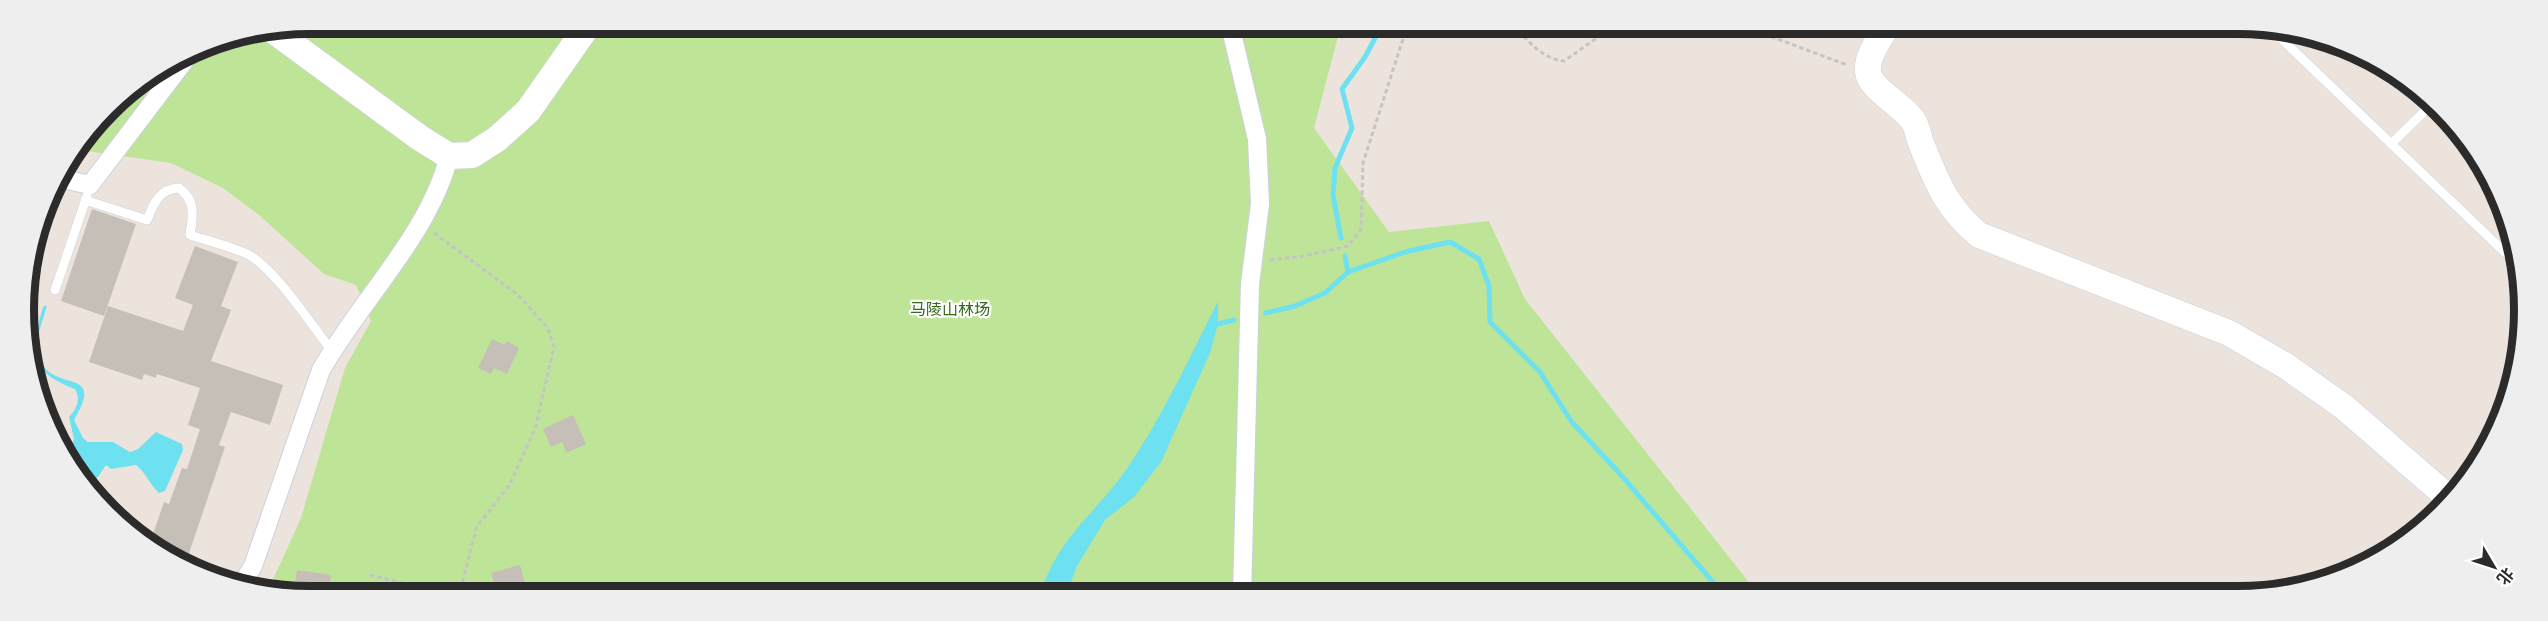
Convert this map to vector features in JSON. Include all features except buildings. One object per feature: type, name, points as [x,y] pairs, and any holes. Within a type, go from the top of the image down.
[{"type":"street","points":[[281,36],[420,138],[449,156],[472,155],[497,139],[513,125],[528,111],[582,34]]},
{"type":"street","points":[[1232,34],[1257,139],[1260,204],[1250,284],[1242,586]]},
{"type":"street","points":[[1883,34],[1869,59],[1868,73],[1877,87],[1914,122],[1938,186],[1960,220],[1979,235],[2229,333],[2286,366],[2344,407],[2444,494]]},
{"type":"street","points":[[66,182],[88,193],[180,67]]},
{"type":"street","points":[[245,578],[253,566],[321,370],[420,223],[442,183],[449,156]]},
{"type":"lane","points":[[2280,38],[2508,255]]},
{"type":"lane","points":[[2391,144],[2426,109]]},
{"type":"lane","points":[[55,290],[88,193],[147,220],[160,194],[169,188],[179,188],[187,193],[192,204],[190,235],[248,254],[259,262],[272,275],[332,351]]},
{"type":"path","points":[[1253,262],[1304,256],[1348,246],[1361,229],[1363,163],[1402,42],[1407,34]]},
{"type":"path","points":[[1521,34],[1544,56],[1564,61],[1603,34]]},
{"type":"path","points":[[1764,34],[1868,73]]},
{"type":"path","points":[[420,223],[517,294],[547,327],[554,347],[535,429],[509,486],[477,526],[461,586]]},
{"type":"path","points":[[370,575],[418,586]]},
{"type":"green space","name":"马陵山林场","points":[[1339,34],[1314,128],[1389,232],[1489,221],[1525,299],[1752,586],[292,586],[271,584],[301,518],[345,368],[371,321],[356,285],[324,274],[259,215],[223,188],[171,163],[86,151],[115,115],[172,71],[222,49],[257,40],[292,35]]},
{"type":"water","points":[[1218,301],[1218,324],[1210,353],[1161,462],[1134,497],[1105,520],[1077,566],[1069,586],[1043,586],[1067,541],[1128,467],[1176,386]]},
{"type":"water","points":[[47,305],[37,347],[36,334],[43,307]]},
{"type":"water","points":[[39,357],[45,368],[54,375],[81,386],[84,392],[83,403],[74,420],[83,438],[88,442],[113,442],[130,452],[138,449],[156,432],[182,444],[183,450],[165,491],[159,493],[136,465],[111,469],[106,465],[93,481],[71,447],[74,439],[69,417],[77,404],[77,393],[75,389],[61,383],[43,370]]},
{"type":"waterway","points":[[1341,238],[1333,195],[1335,168],[1352,128],[1342,89],[1365,57],[1377,34]]},
{"type":"waterway","points":[[1348,272],[1405,252],[1450,242],[1479,259],[1489,286],[1490,322],[1540,372],[1571,421],[1621,475],[1716,586]]},
{"type":"waterway","points":[[1266,313],[1295,306],[1325,293],[1348,272],[1345,256]]},
{"type":"waterway","points":[[1218,324],[1234,320]]}]
